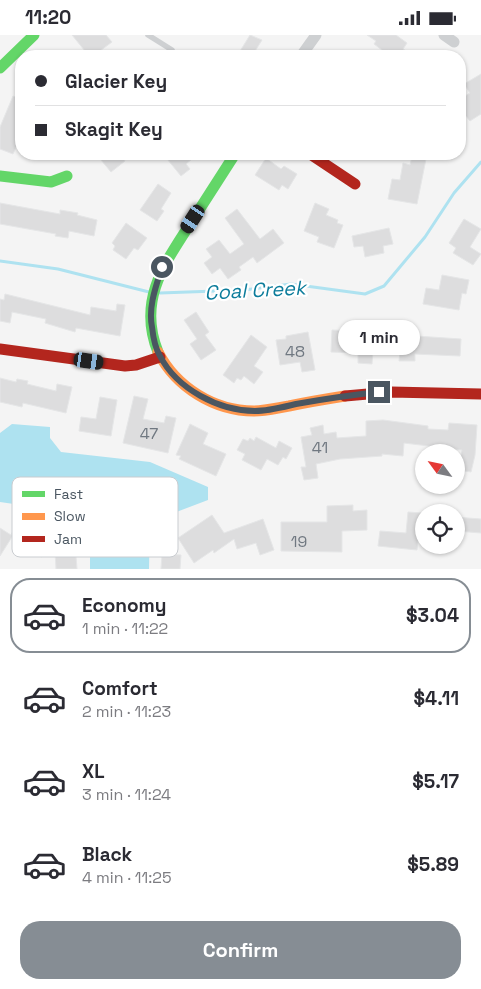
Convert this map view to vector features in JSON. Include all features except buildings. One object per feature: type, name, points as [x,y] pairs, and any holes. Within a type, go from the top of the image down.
[{"type":"street","points":[[19,50],[34,35]]},
{"type":"street","points":[[306,50],[316,35]]},
{"type":"street","points":[[444,35],[454,42]]},
{"type":"street","points":[[0,68],[15,53]]},
{"type":"street","points":[[231,160],[162,267],[156,285],[152,301],[151,325],[160,357],[173,374],[190,389],[213,403],[236,411],[257,411],[346,395],[379,392],[481,394]]},
{"type":"street","points":[[319,160],[355,184]]},
{"type":"street","points":[[0,176],[51,182],[67,176]]},
{"type":"street","points":[[0,349],[125,366],[136,365],[160,357]]},
{"type":"lane","points":[[148,35],[172,50]]},
{"type":"water","points":[[12,424],[50,427],[50,438],[61,452],[150,462],[208,487],[208,500],[178,511],[178,477],[12,477],[12,504],[0,502],[0,433]]},
{"type":"water","points":[[90,557],[149,557],[149,569],[90,569]]},
{"type":"waterway","name":"Coal Creek","points":[[160,293],[244,290],[291,284],[365,294],[384,286],[425,237],[454,193],[481,162]]},
{"type":"waterway","name":"Coal Creek","points":[[0,261],[58,269],[149,292]]},
{"type":"traffic: fast","points":[[19,50],[34,35]]},
{"type":"traffic: fast","points":[[0,68],[15,53]]},
{"type":"traffic: fast","points":[[158,352],[152,333],[151,315],[152,299],[157,283],[172,252],[231,160]]},
{"type":"traffic: fast","points":[[0,176],[51,182],[67,176]]},
{"type":"traffic: slow","points":[[158,352],[175,376],[186,386],[198,395],[225,407],[239,410],[263,411],[345,396]]},
{"type":"traffic: jam","points":[[319,160],[355,184]]},
{"type":"traffic: jam","points":[[0,349],[125,366],[136,365],[160,357]]},
{"type":"traffic: jam","points":[[345,396],[391,392],[481,394]]},
{"type":"route","points":[[162,267],[151,306],[151,325],[155,342],[160,357],[173,374],[190,389],[206,399],[236,411],[257,411],[346,395],[379,392]]}]
